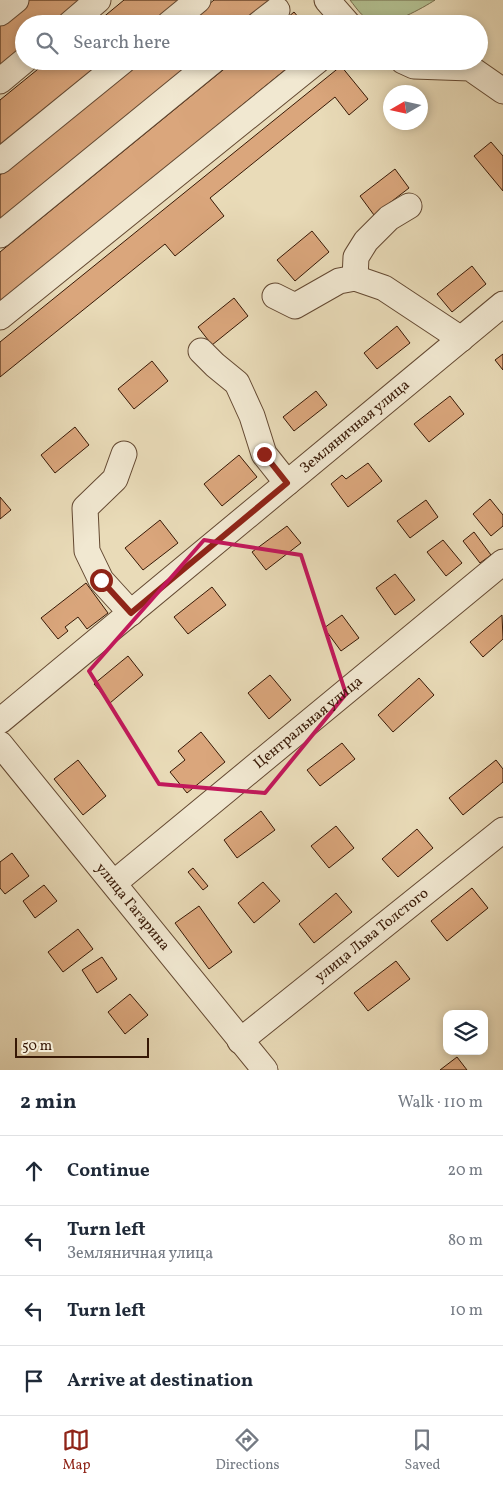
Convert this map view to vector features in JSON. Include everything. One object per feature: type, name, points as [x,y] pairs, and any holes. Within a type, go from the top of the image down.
[{"type":"street","points":[[0,13],[16,0]]},
{"type":"street","points":[[80,15],[98,0]]},
{"type":"street","points":[[180,15],[198,0]]},
{"type":"street","points":[[327,0],[340,15]]},
{"type":"street","points":[[0,81],[15,68]]},
{"type":"street","points":[[0,162],[112,70]]},
{"type":"street","points":[[0,236],[202,70]]},
{"type":"street","points":[[0,317],[306,70]]},
{"type":"street","points":[[473,70],[503,91]]},
{"type":"street","points":[[355,278],[356,257],[366,241],[388,218],[409,206]]},
{"type":"street","points":[[275,296],[295,306],[339,281],[355,278],[384,288],[461,339]]},
{"type":"street","name":"Земляничная улица","points":[[0,722],[503,304]]},
{"type":"street","points":[[202,351],[237,384],[252,416],[264,454],[287,483]]},
{"type":"street","points":[[124,454],[115,479],[85,508],[87,550],[101,580],[131,613]]},
{"type":"street","name":"Центральная улица","points":[[114,883],[503,562]]},
{"type":"street","name":"улица Гагарина","points":[[0,744],[264,1070]]},
{"type":"street","name":"улица Льва Толстого","points":[[240,1041],[503,830]]},
{"type":"highlighted area","points":[[204,540],[301,555],[346,694],[265,793],[159,784],[89,671]]},
{"type":"green space","points":[[350,0],[435,0],[408,15],[363,15]]},
{"type":"building","points":[[29,0],[81,0],[63,15],[15,15],[15,54],[0,66],[0,24]]},
{"type":"building","points":[[124,0],[183,0],[164,15],[106,15]]},
{"type":"building","points":[[214,0],[272,0],[254,15],[196,15]]},
{"type":"building","points":[[37,70],[95,70],[0,147],[0,100]]},
{"type":"building","points":[[128,70],[186,70],[0,222],[0,175]]},
{"type":"building","points":[[223,70],[285,70],[0,303],[0,252]]},
{"type":"building","points":[[336,70],[344,70],[368,99],[349,115],[335,97],[210,198],[224,216],[175,256],[165,244],[0,377],[0,342]]},
{"type":"building","points":[[491,142],[503,156],[503,191],[474,156]]},
{"type":"building","points":[[395,169],[409,188],[374,215],[360,196]]},
{"type":"building","points":[[312,231],[329,252],[295,281],[277,260]]},
{"type":"building","points":[[472,266],[486,284],[452,312],[437,294]]},
{"type":"building","points":[[234,298],[248,316],[212,345],[198,327]]},
{"type":"building","points":[[397,326],[410,343],[377,369],[364,353]]},
{"type":"building","points":[[503,354],[503,370],[495,360]]},
{"type":"building","points":[[152,361],[168,381],[134,409],[118,389]]},
{"type":"building","points":[[316,391],[327,405],[294,431],[283,417]]},
{"type":"building","points":[[450,396],[464,414],[429,442],[414,424]]},
{"type":"building","points":[[75,427],[89,445],[55,473],[41,455]]},
{"type":"building","points":[[239,455],[257,477],[222,506],[204,484]]},
{"type":"building","points":[[368,463],[382,481],[348,507],[331,484],[342,475],[346,479]]},
{"type":"building","points":[[0,497],[11,510],[0,519]]},
{"type":"building","points":[[490,499],[503,515],[503,526],[491,536],[473,514]]},
{"type":"building","points":[[426,500],[438,517],[410,538],[397,521]]},
{"type":"building","points":[[160,520],[178,543],[143,570],[125,548]]},
{"type":"building","points":[[287,526],[301,543],[266,570],[252,552]]},
{"type":"building","points":[[474,532],[491,555],[480,563],[463,541]]},
{"type":"building","points":[[443,540],[462,563],[446,576],[427,552]]},
{"type":"building","points":[[395,574],[415,600],[395,615],[376,588]]},
{"type":"building","points":[[86,583],[108,613],[87,629],[78,617],[65,627],[68,631],[58,639],[41,618]]},
{"type":"building","points":[[212,587],[226,605],[188,634],[174,617]]},
{"type":"building","points":[[342,615],[359,638],[341,651],[324,628]]},
{"type":"building","points":[[502,615],[503,639],[483,657],[470,642]]},
{"type":"building","points":[[128,656],[143,675],[110,703],[94,684]]},
{"type":"building","points":[[270,675],[291,700],[269,719],[248,693]]},
{"type":"building","points":[[419,678],[434,695],[393,732],[378,715]]},
{"type":"building","points":[[201,732],[225,762],[187,793],[170,772],[185,760],[178,751]]},
{"type":"building","points":[[342,743],[355,759],[320,786],[307,770]]},
{"type":"building","points":[[78,760],[106,796],[83,815],[54,779]]},
{"type":"building","points":[[496,760],[503,769],[503,782],[463,815],[449,798]]},
{"type":"building","points":[[261,811],[275,830],[237,858],[224,840]]},
{"type":"building","points":[[336,826],[354,848],[329,868],[311,846]]},
{"type":"building","points":[[417,829],[433,848],[398,877],[382,859]]},
{"type":"building","points":[[12,853],[29,876],[5,894],[0,888],[0,862]]},
{"type":"building","points":[[193,868],[208,886],[203,890],[188,872]]},
{"type":"building","points":[[263,882],[280,901],[254,923],[238,903]]},
{"type":"building","points":[[44,885],[57,901],[35,918],[23,901]]},
{"type":"building","points":[[472,888],[488,908],[447,941],[431,921]]},
{"type":"building","points":[[336,893],[352,912],[314,943],[299,924]]},
{"type":"building","points":[[199,906],[232,952],[209,969],[175,923]]},
{"type":"building","points":[[78,929],[93,949],[63,972],[48,952]]},
{"type":"building","points":[[102,957],[117,979],[97,993],[82,970]]},
{"type":"building","points":[[396,961],[410,979],[368,1011],[354,993]]},
{"type":"building","points":[[130,994],[148,1015],[125,1034],[108,1012]]},
{"type":"building","points":[[457,1057],[467,1070],[440,1070]]},
{"type":"route","points":[[101,580],[131,613],[287,483],[264,454]]}]
